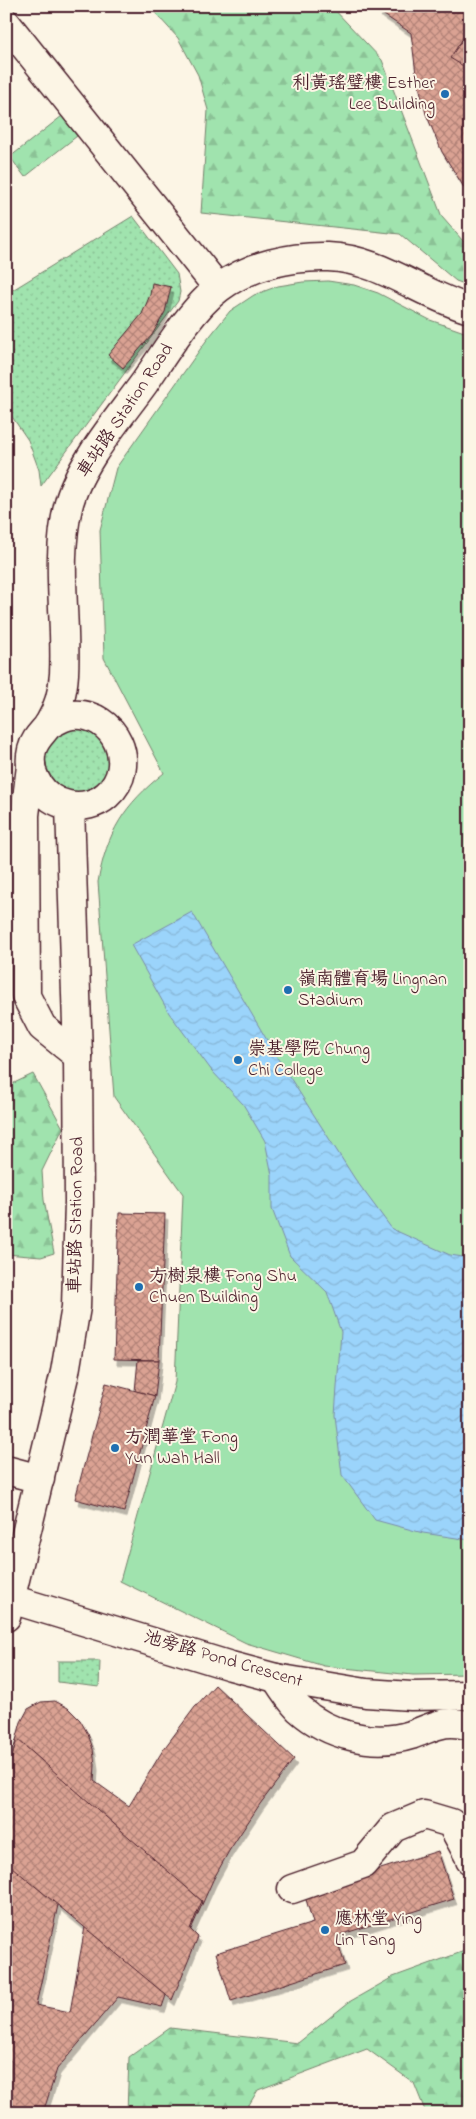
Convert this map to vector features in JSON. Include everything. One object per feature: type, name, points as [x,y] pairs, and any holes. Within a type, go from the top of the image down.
[{"type":"street","points":[[6,23],[218,288],[243,274],[271,263],[300,257],[330,257],[360,261],[388,271],[440,298],[470,309]]},
{"type":"street","name":"車站路 Station Road","points":[[78,1056],[42,1027],[26,996],[25,815],[32,750],[38,736],[48,725],[60,699],[64,674],[61,560],[63,528],[69,504],[85,466],[188,320],[218,288]]},
{"type":"street","points":[[31,766],[36,781],[44,793],[57,802],[70,806],[83,806],[96,802],[108,794],[116,784],[122,771],[123,756],[119,742],[112,730],[100,721],[87,716],[73,715],[48,725]]},
{"type":"street","name":"車站路 Station Road","points":[[9,1608],[65,1372],[76,1307],[79,1202],[78,1056],[70,806]]},
{"type":"street","points":[[6,1470],[40,1479]]},
{"type":"street","name":"池旁路 Pond Crescent","points":[[9,1608],[276,1678],[366,1693],[412,1696],[470,1696]]},
{"type":"street","points":[[276,1678],[299,1709],[320,1725],[346,1735],[371,1739],[392,1738],[411,1735],[440,1723],[458,1723],[470,1726]]},
{"type":"street","points":[[292,1889],[363,1864],[393,1828],[424,1815],[451,1823],[470,1860]]},
{"type":"green space","points":[[149,6],[331,6],[382,60],[442,217],[470,249],[470,286],[456,281],[400,234],[201,213],[208,110],[198,75],[178,38]]},
{"type":"green space","points":[[62,116],[77,136],[25,177],[10,157]]},
{"type":"green space","points":[[133,216],[177,274],[180,292],[178,301],[41,486],[39,470],[28,440],[6,408],[6,294]]},
{"type":"green space","name":"嶺南體育場 Lingnan Stadium","points":[[328,281],[354,285],[378,293],[430,320],[470,334],[470,1674],[413,1675],[324,1666],[246,1643],[120,1581],[175,1382],[183,1194],[114,1097],[98,882],[106,848],[119,821],[138,796],[164,773],[104,658],[100,530],[116,468],[206,341],[230,311],[254,295],[278,286]]},
{"type":"green space","points":[[68,728],[89,728],[110,750],[110,768],[107,775],[88,792],[75,793],[63,788],[53,779],[47,766],[46,753],[52,740]]},
{"type":"green space","points":[[33,1074],[63,1128],[42,1171],[44,1200],[54,1253],[41,1257],[6,1254],[6,1097],[10,1085]]},
{"type":"green space","points":[[58,1661],[100,1661],[99,1687],[58,1682]]},
{"type":"green space","points":[[470,1949],[470,2113],[426,2113],[414,2083],[367,2049],[258,2090],[244,2113],[127,2113],[129,2057],[170,2028],[298,2043],[349,2002],[393,1977]]},
{"type":"water","points":[[192,912],[278,1059],[355,1179],[392,1229],[450,1255],[470,1258],[470,1540],[423,1533],[375,1520],[342,1475],[335,1415],[341,1332],[327,1292],[290,1256],[272,1209],[272,1175],[265,1141],[243,1104],[212,1071],[169,1013],[131,945]]},
{"type":"building","name":"利黃瑤璧樓 Esther Lee Building","points":[[381,6],[470,6],[470,197],[442,152],[426,114],[416,74],[411,33],[378,11]]},
{"type":"building","points":[[470,28],[470,70],[450,58]]},
{"type":"building","points":[[152,283],[171,287],[165,312],[152,335],[123,368],[108,355],[142,314],[150,295]]},
{"type":"building","name":"方樹泉樓 Fong Shu Chuen Building","points":[[119,1213],[165,1214],[159,1360],[114,1359]]},
{"type":"building","points":[[138,1360],[159,1360],[155,1396],[135,1391]]},
{"type":"building","name":"方潤華堂 Fong Yun Wah Hall","points":[[106,1383],[155,1396],[124,1512],[75,1499]]},
{"type":"building","points":[[215,1685],[294,1759],[260,1804],[229,1851],[213,1880],[180,1954],[162,2007],[118,1997],[57,2069],[43,2113],[6,2113],[6,1777],[21,1722],[28,1709],[41,1702],[55,1701],[68,1708],[80,1720],[88,1734],[93,1749],[94,1781],[129,1806],[163,1750],[195,1707]],"holes":[[[58,1905],[85,1927],[70,2012],[36,2005]]]},
{"type":"building","points":[[17,1739],[202,1901],[190,1929],[198,1937],[172,2000],[6,1862],[6,1777]]},
{"type":"building","name":"應林堂 Ying Lin Tang","points":[[438,1851],[454,1899],[336,1936],[345,1965],[231,2001],[216,1953],[313,1923],[304,1893]]},
{"type":"building","points":[[6,2057],[11,2061],[9,2113],[6,2113]]},
{"type":"place","name":"利黃瑤璧樓 Esther Lee Building","points":[[445,94]]},
{"type":"place","name":"嶺南體育場 Lingnan Stadium","points":[[288,990]]},
{"type":"place","name":"崇基學院 Chung Chi College","points":[[238,1060]]},
{"type":"place","name":"方樹泉樓 Fong Shu Chuen Building","points":[[139,1287]]},
{"type":"place","name":"方潤華堂 Fong Yun Wah Hall","points":[[115,1448]]},
{"type":"place","name":"應林堂 Ying Lin Tang","points":[[325,1930]]}]
